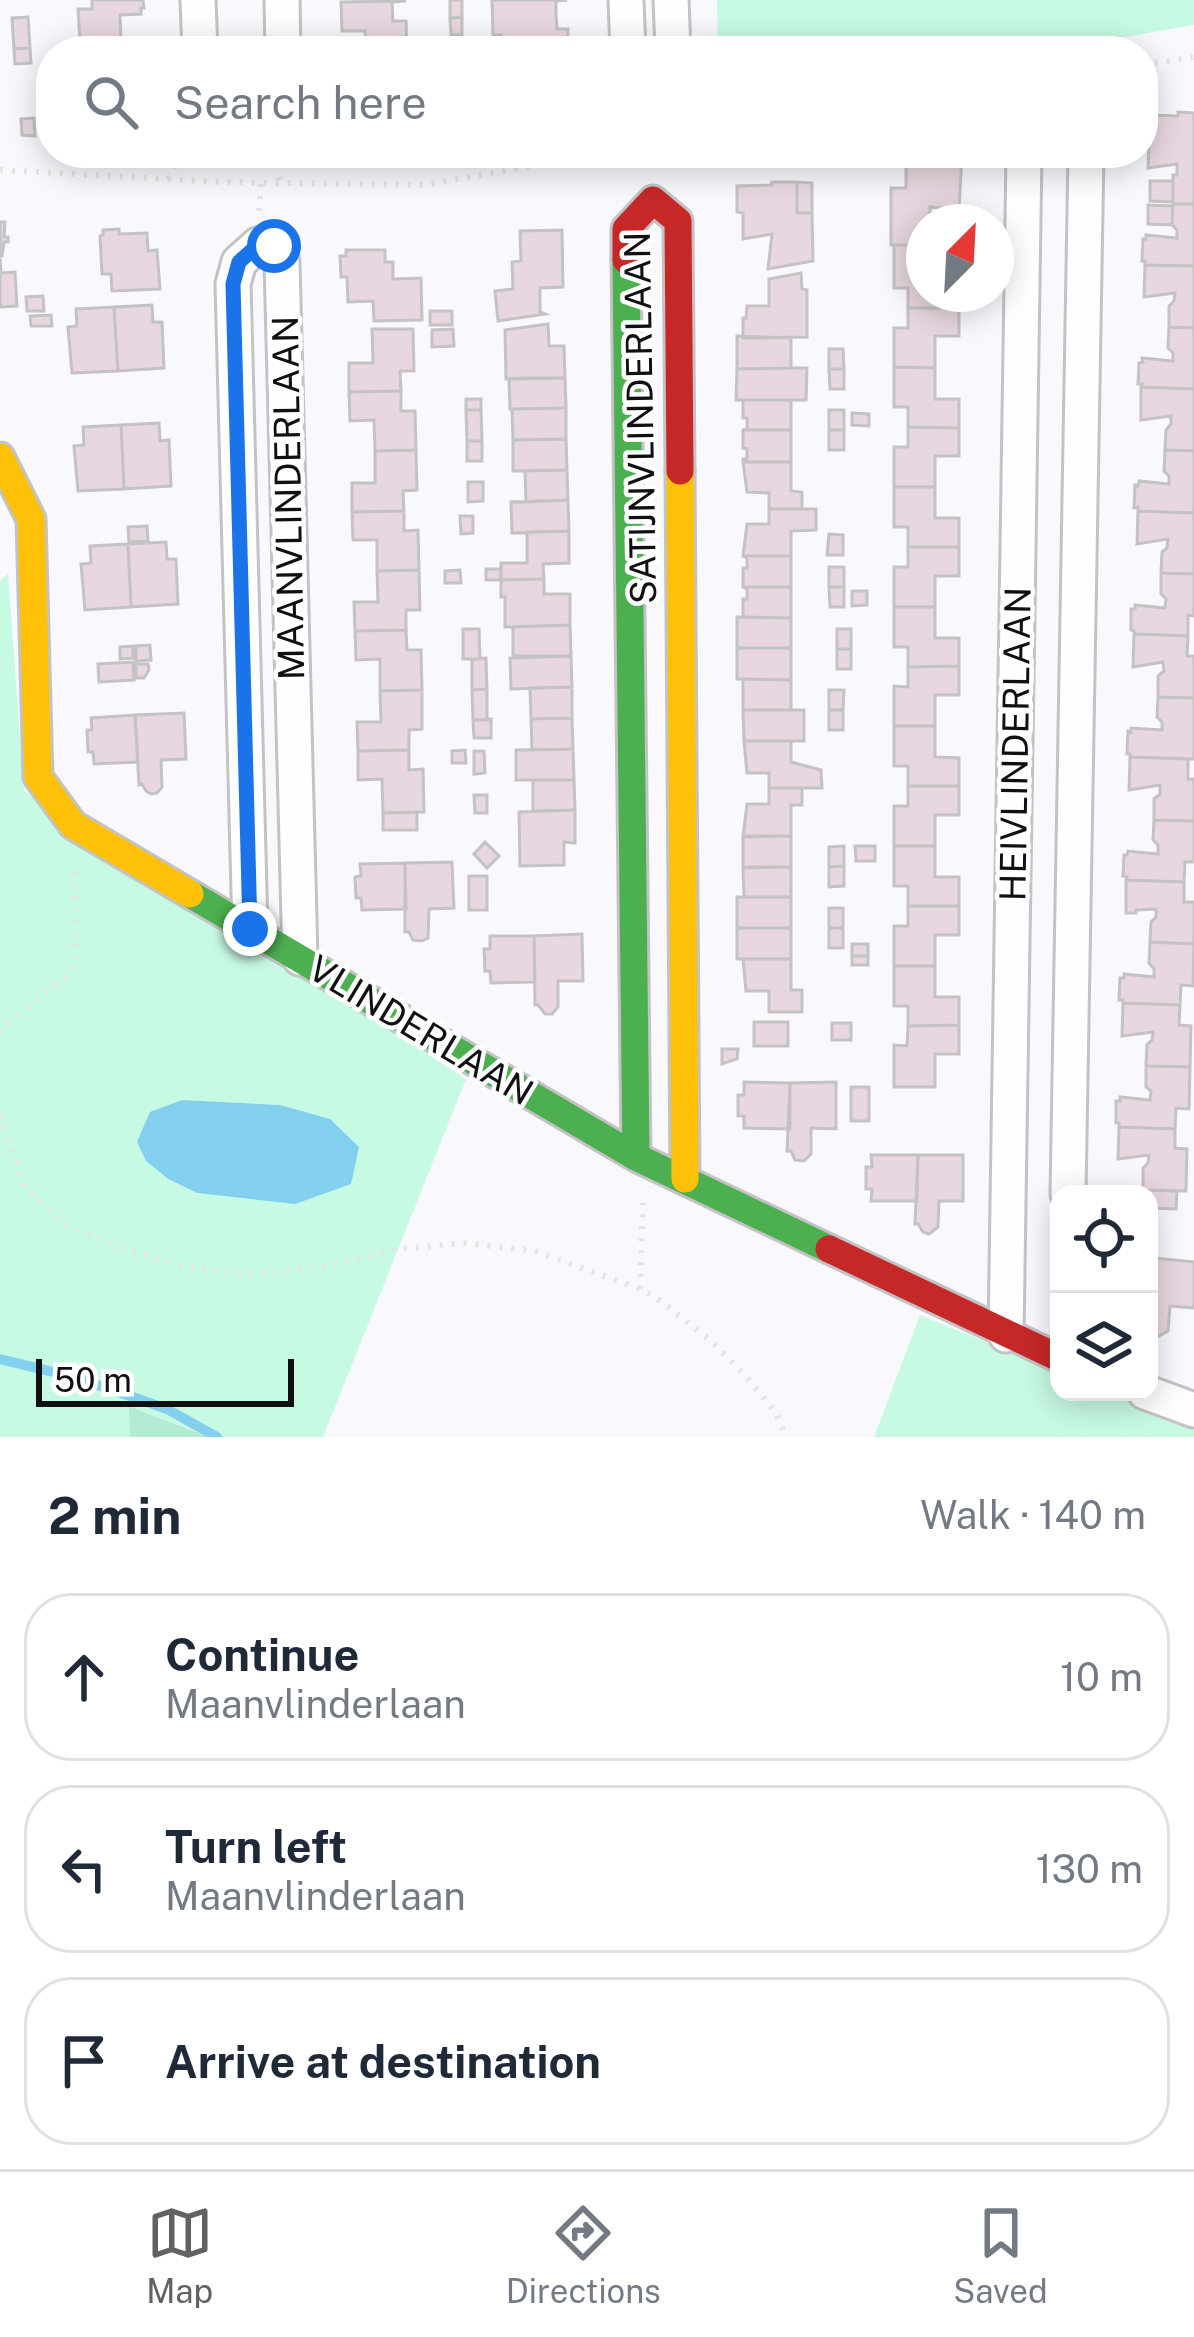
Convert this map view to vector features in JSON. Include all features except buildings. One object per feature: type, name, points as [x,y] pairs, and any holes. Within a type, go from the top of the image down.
[{"type":"street","points":[[198,0],[199,36]]},
{"type":"street","points":[[282,0],[283,36]]},
{"type":"street","points":[[626,0],[627,36]]},
{"type":"street","points":[[670,0],[672,36]]},
{"type":"street","name":"HEIVLINDERLAAN","points":[[1006,1335],[1024,168]]},
{"type":"street","name":"HEIVLINDERLAAN","points":[[1068,1185],[1086,168]]},
{"type":"street","name":"SATIJNVLINDERLAAN","points":[[640,1159],[626,229],[653,200],[678,221],[685,1179]]},
{"type":"street","name":"MAANVLINDERLAAN","points":[[250,929],[233,284],[239,262],[258,245],[274,246],[282,262],[300,958]]},
{"type":"street","name":"VLINDERLAAN","points":[[0,458],[31,519],[38,777],[73,825],[640,1159],[1050,1354]]},
{"type":"street","points":[[1158,1397],[1194,1409]]},
{"type":"path","points":[[1158,63],[1194,57]]},
{"type":"path","points":[[168,179],[174,168]]},
{"type":"path","points":[[279,168],[280,183]]},
{"type":"path","points":[[0,170],[424,185],[522,168]]},
{"type":"path","points":[[0,1033],[76,967],[73,825]]},
{"type":"path","points":[[0,1115],[25,1186],[62,1223],[184,1266],[247,1274],[326,1267],[398,1249],[465,1243],[536,1251],[640,1289],[713,1343],[745,1374],[776,1413],[786,1437]]},
{"type":"path","points":[[640,1159],[640,1289]]},
{"type":"green space","points":[[717,0],[1194,0],[1194,25],[1131,36],[718,36]]},
{"type":"green space","points":[[8,574],[24,791],[466,1079],[323,1437],[209,1437],[130,1406],[130,1437],[0,1437],[0,581]],"holes":[[[182,1100],[280,1105],[197,1193],[167,1179],[146,1161]]]},
{"type":"green space","points":[[920,1315],[1050,1368],[1050,1401],[1129,1401],[1194,1427],[1194,1437],[874,1437]]},
{"type":"green space","points":[[129,1406],[209,1437],[130,1437]]},
{"type":"water","points":[[182,1100],[280,1105],[330,1119],[359,1147],[351,1184],[295,1204],[197,1193],[168,1179],[146,1161],[137,1142],[150,1112]]},
{"type":"waterway","points":[[0,1359],[78,1378],[167,1409],[217,1437]]},
{"type":"traffic: fast","points":[[626,260],[636,1157]]},
{"type":"traffic: fast","points":[[190,894],[636,1157],[829,1249]]},
{"type":"traffic: slow","points":[[0,457],[31,519],[38,777],[73,825],[190,894]]},
{"type":"traffic: slow","points":[[680,471],[685,1179]]},
{"type":"traffic: jam","points":[[626,260],[626,229],[653,200],[678,221],[680,471]]},
{"type":"traffic: jam","points":[[829,1249],[1050,1354]]},
{"type":"route","points":[[250,929],[233,284],[239,262],[258,245],[274,246]]}]
